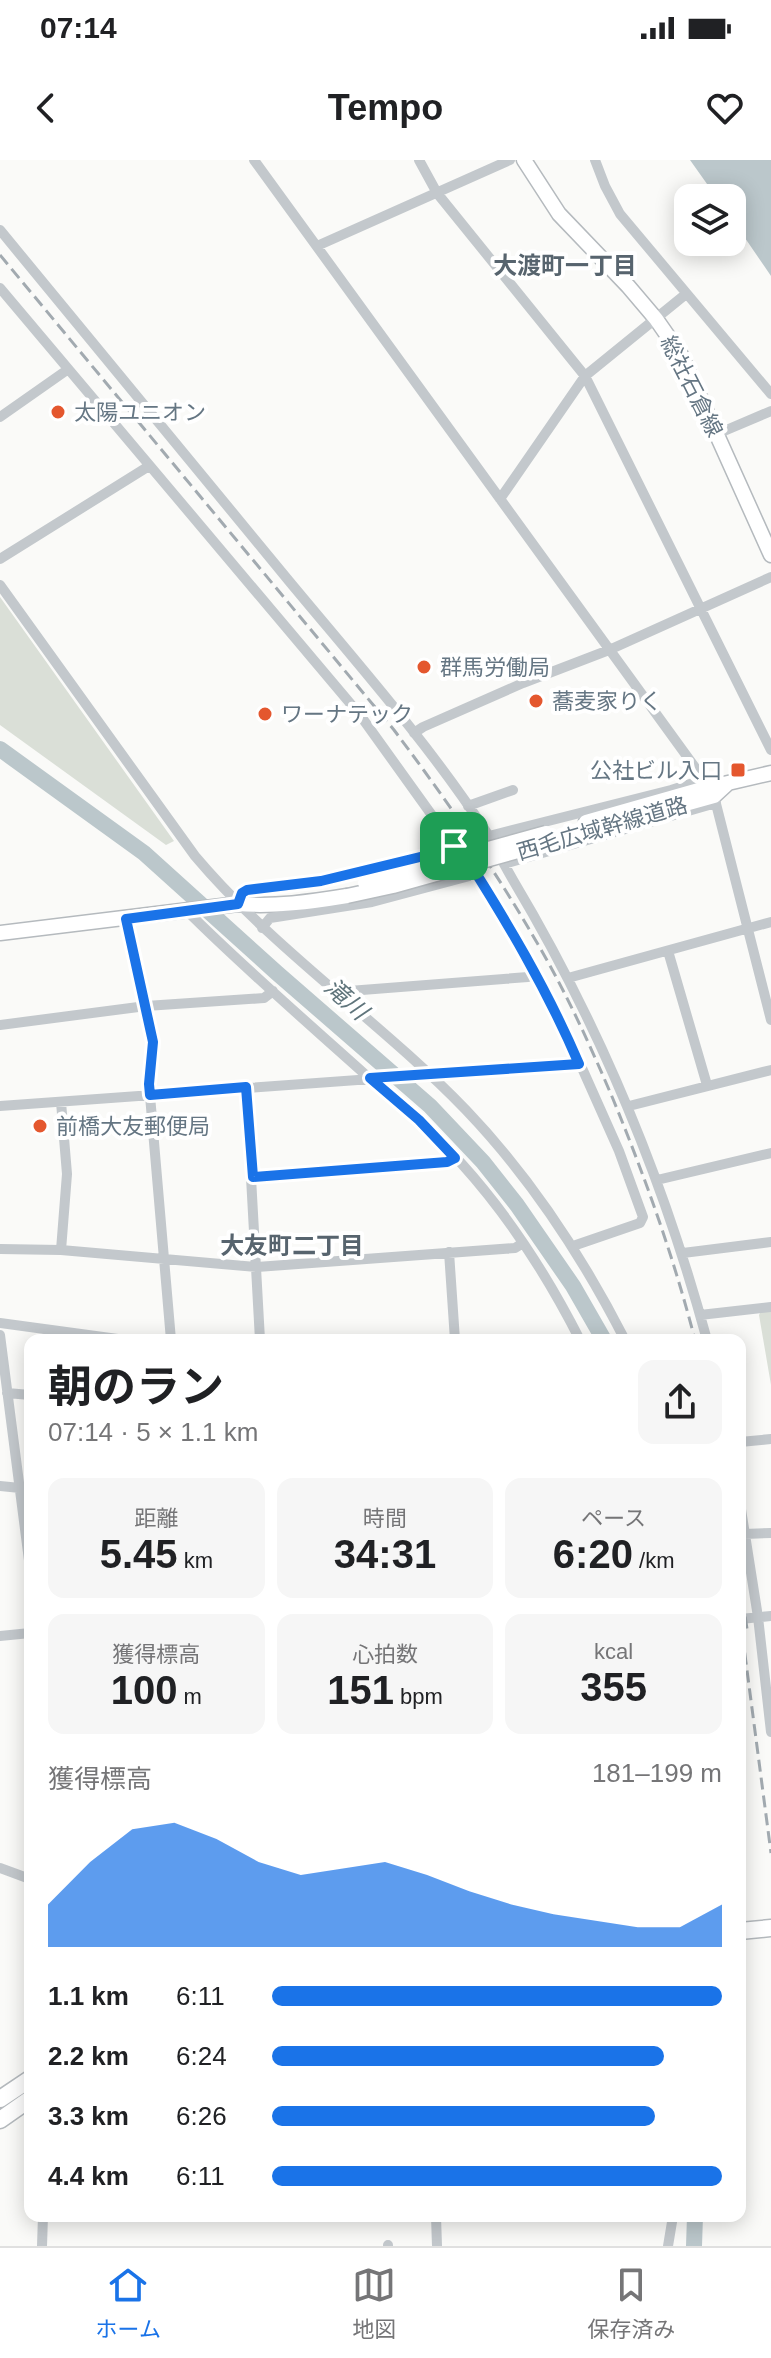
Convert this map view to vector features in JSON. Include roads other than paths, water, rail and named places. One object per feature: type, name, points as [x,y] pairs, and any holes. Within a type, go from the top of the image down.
[{"type":"highway","points":[[746,1919],[771,1917]]},
{"type":"highway","points":[[746,1930],[771,1928]]},
{"type":"highway","points":[[0,2099],[24,2083]]},
{"type":"highway","points":[[0,2120],[24,2103]]},
{"type":"main road","name":"総社石倉線","points":[[524,160],[564,220],[628,286],[681,355],[771,555]]},
{"type":"main road","name":"西毛広域幹線道路","points":[[0,933],[233,905],[271,905],[393,886],[771,773]]},
{"type":"main road","name":"西毛広域幹線道路","points":[[588,827],[715,799],[727,784]]},
{"type":"street","points":[[254,160],[702,777],[671,790],[489,836]]},
{"type":"street","points":[[419,160],[437,193],[585,376],[771,750]]},
{"type":"street","points":[[317,246],[510,160]]},
{"type":"street","points":[[595,160],[620,214],[771,394]]},
{"type":"street","points":[[0,230],[414,733],[489,836],[568,978],[629,1106],[683,1253],[705,1334]]},
{"type":"street","points":[[0,288],[360,715],[477,874],[557,1012],[619,1151],[643,1217],[640,1223],[573,1246]]},
{"type":"street","points":[[500,499],[585,376],[686,294]]},
{"type":"street","points":[[0,417],[67,370]]},
{"type":"street","points":[[717,434],[771,411]]},
{"type":"street","points":[[0,559],[149,466]]},
{"type":"street","points":[[414,733],[771,577]]},
{"type":"street","points":[[0,585],[233,905],[340,996],[498,1145],[573,1246],[622,1334]]},
{"type":"street","points":[[468,806],[513,790]]},
{"type":"street","points":[[504,864],[715,799],[771,1020]]},
{"type":"street","points":[[233,905],[247,890],[321,881],[449,850],[454,846]]},
{"type":"street","points":[[262,928],[270,918],[372,902],[477,874]]},
{"type":"street","points":[[189,911],[273,991],[419,1120],[455,1158],[523,1243],[577,1334]]},
{"type":"street","points":[[126,919],[153,1042],[149,1084],[171,1334]]},
{"type":"street","points":[[568,978],[771,922]]},
{"type":"street","points":[[668,951],[707,1085]]},
{"type":"street","points":[[340,996],[349,991],[535,975]]},
{"type":"street","points":[[0,1025],[146,1006],[264,998],[273,991]]},
{"type":"street","points":[[0,1106],[579,1064]]},
{"type":"street","points":[[629,1106],[771,1070]]},
{"type":"street","points":[[246,1087],[260,1334]]},
{"type":"street","points":[[61,1102],[67,1174],[61,1250]]},
{"type":"street","points":[[657,1180],[771,1153]]},
{"type":"street","points":[[253,1177],[447,1162],[455,1158]]},
{"type":"street","points":[[683,1253],[771,1242]]},
{"type":"street","points":[[0,1249],[61,1250],[257,1267],[515,1248],[523,1243]]},
{"type":"street","points":[[449,1252],[455,1334]]},
{"type":"street","points":[[700,1315],[771,1307]]},
{"type":"street","points":[[0,1323],[81,1334]]},
{"type":"street","points":[[0,1335],[24,1483]]},
{"type":"street","points":[[7,1393],[24,1394]]},
{"type":"street","points":[[746,1441],[771,1439]]},
{"type":"street","points":[[0,1486],[24,1488]]},
{"type":"street","points":[[746,1534],[771,1533]]},
{"type":"street","points":[[746,1546],[758,1617],[771,1732]]},
{"type":"street","points":[[746,1618],[771,1616]]},
{"type":"street","points":[[0,1636],[24,1634]]},
{"type":"street","points":[[0,1868],[24,1877]]},
{"type":"street","points":[[42,2246],[43,2222]]},
{"type":"street","points":[[436,2222],[437,2246]]},
{"type":"street","points":[[668,2246],[672,2222]]},
{"type":"waterway","name":"滝川","points":[[0,749],[144,853],[430,1106],[483,1162],[517,1205],[573,1286],[601,1334]]},
{"type":"waterway","name":"滝川","points":[[694,2246],[695,2222]]},
{"type":"railway","points":[[0,255],[394,730],[503,887],[557,980],[613,1099],[658,1218],[693,1334]]},
{"type":"railway","points":[[746,1622],[747,1629]]},
{"type":"railway","points":[[746,1663],[771,1853]]},
{"type":"place","name":"太陽ユニオン","points":[[58,412]]},
{"type":"place","name":"群馬労働局","points":[[424,667]]},
{"type":"place","name":"蕎麦家りく","points":[[536,701]]},
{"type":"place","name":"ワーナテック","points":[[265,714]]},
{"type":"place","name":"公社ビル入口","points":[[738,770]]},
{"type":"place","name":"前橋大友郵便局","points":[[40,1126]]},
{"type":"district","name":"大渡町一丁目","points":[[565,266]]},
{"type":"district","name":"大友町二丁目","points":[[292,1246]]}]
